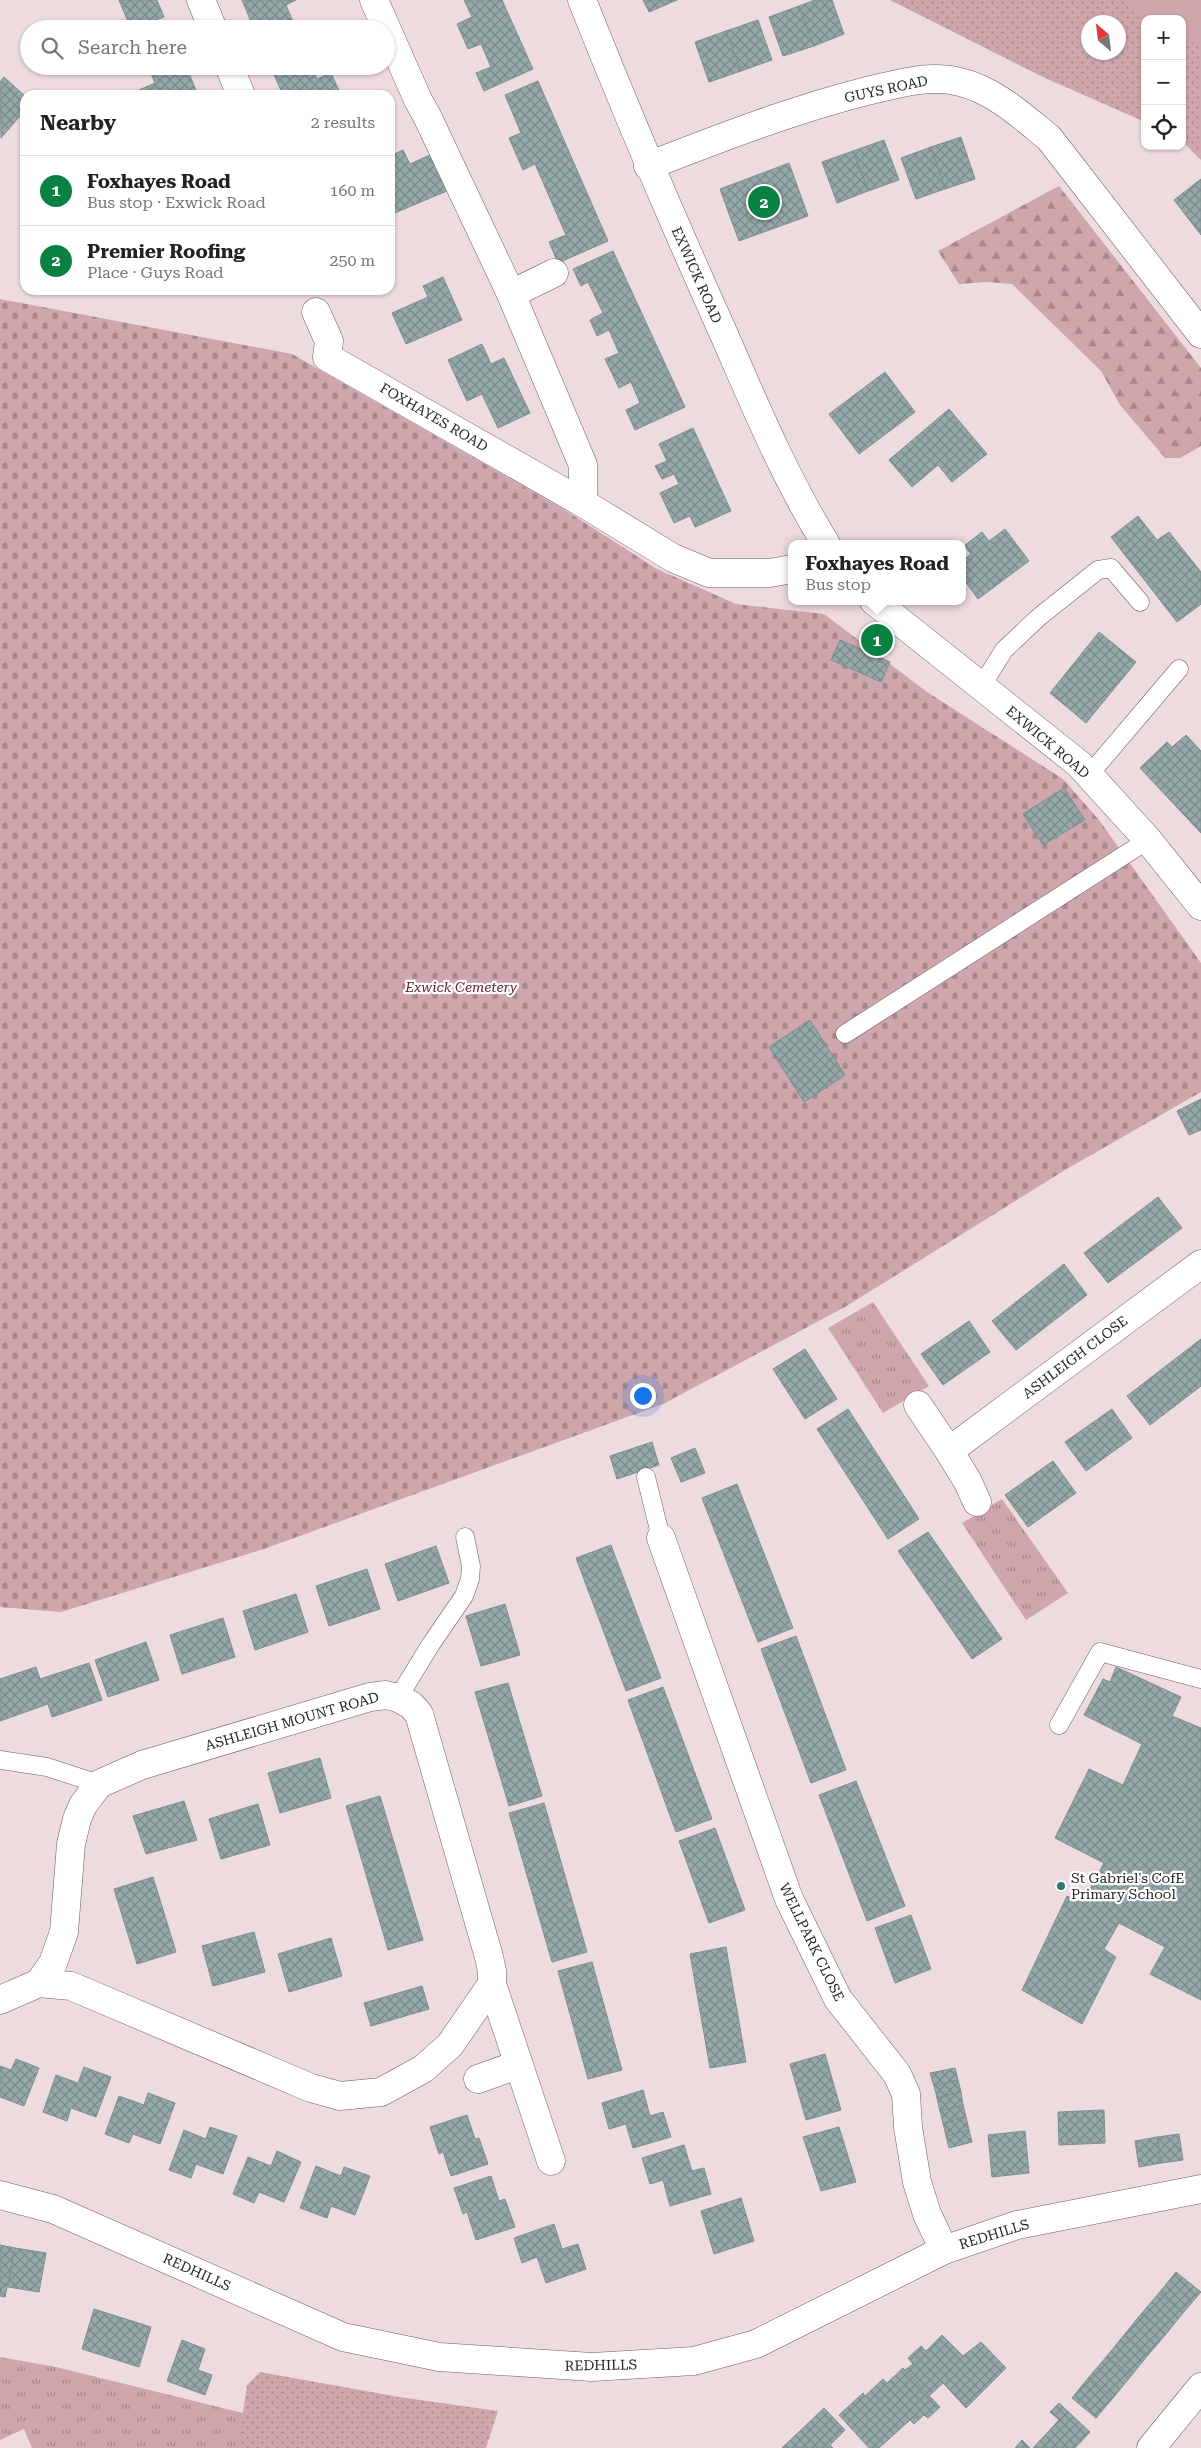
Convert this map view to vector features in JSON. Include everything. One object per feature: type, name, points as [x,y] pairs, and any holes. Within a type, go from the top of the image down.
[{"type":"street","points":[[201,0],[209,20]]},
{"type":"street","points":[[374,0],[383,20]]},
{"type":"street","name":"EXWICK ROAD","points":[[582,0],[648,166],[776,453],[806,512],[824,540]]},
{"type":"street","points":[[395,48],[511,294],[584,465],[583,503]]},
{"type":"street","points":[[233,75],[239,90]]},
{"type":"street","name":"GUYS ROAD","points":[[648,166],[743,129],[842,98],[928,78],[958,81],[982,89],[1023,116],[1049,138],[1201,334]]},
{"type":"street","points":[[511,294],[554,273]]},
{"type":"street","name":"FOXHAYES ROAD","points":[[316,312],[329,341],[326,357],[583,503],[673,558],[708,573],[761,574],[788,571]]},
{"type":"street","name":"EXWICK ROAD","points":[[879,605],[1079,764],[1148,840],[1201,906]]},
{"type":"street","name":"ASHLEIGH CLOSE","points":[[949,1452],[1201,1264]]},
{"type":"street","points":[[918,1405],[967,1480],[977,1502]]},
{"type":"street","name":"WELLPARK CLOSE","points":[[661,1538],[789,1899],[838,2000],[897,2074],[906,2094],[908,2127],[917,2182],[927,2214],[944,2250]]},
{"type":"street","name":"ASHLEIGH MOUNT ROAD","points":[[39,1983],[53,1963],[64,1932],[71,1844],[76,1819],[83,1805],[99,1784],[142,1765],[338,1706],[386,1695],[398,1698],[411,1705],[419,1714],[489,1957],[492,1984],[517,2066],[551,2162]]},
{"type":"street","points":[[0,2000],[39,1983],[71,1986],[311,2088],[340,2096],[381,2092],[423,2069],[450,2045],[492,1984]]},
{"type":"street","points":[[478,2079],[517,2066]]},
{"type":"street","name":"REDHILLS","points":[[0,2195],[53,2209],[342,2337],[439,2357],[488,2362],[592,2367],[694,2361],[756,2344],[944,2250],[1017,2225],[1201,2190]]},
{"type":"street","points":[[1151,2448],[1201,2387]]},
{"type":"lane","points":[[981,687],[1004,650],[1039,617],[1098,570],[1111,568],[1140,602]]},
{"type":"lane","points":[[1089,774],[1179,669]]},
{"type":"lane","points":[[845,1034],[1148,840]]},
{"type":"lane","points":[[646,1477],[661,1538]]},
{"type":"lane","points":[[398,1698],[431,1644],[464,1596],[470,1580],[471,1566],[465,1537]]},
{"type":"lane","points":[[1059,1725],[1100,1652],[1201,1679]]},
{"type":"lane","points":[[0,1760],[47,1767],[99,1784]]},
{"type":"green space","points":[[890,0],[1201,0],[1201,160],[1186,145],[1186,15],[1141,15],[1141,120],[1043,77]]},
{"type":"green space","points":[[1119,0],[1201,0],[1201,47],[1186,39],[1186,15],[1144,15]]},
{"type":"green space","points":[[1059,186],[1201,368],[1201,446],[1180,458],[1165,458],[1120,405],[1101,371],[1012,284],[987,282],[959,284],[938,251]]},
{"type":"green space","name":"Exwick Cemetery","points":[[0,299],[292,354],[565,510],[657,569],[736,604],[824,614],[927,692],[1063,779],[1099,820],[1201,963],[1201,1092],[1065,1170],[845,1307],[663,1404],[264,1549],[61,1612],[0,1607]]},
{"type":"green space","points":[[873,1302],[929,1386],[883,1413],[828,1328]]},
{"type":"green space","points":[[1002,1499],[1068,1593],[1026,1620],[962,1523]]},
{"type":"green space","points":[[0,2357],[56,2367],[243,2413],[240,2448],[32,2448],[24,2429],[0,2440]]},
{"type":"green space","points":[[260,2372],[399,2397],[498,2411],[486,2448],[240,2448],[240,2433],[247,2385]]},
{"type":"building","points":[[119,0],[157,0],[164,17],[156,20],[127,20]]},
{"type":"building","points":[[242,0],[296,0],[286,5],[292,20],[250,20]]},
{"type":"building","points":[[464,0],[502,0],[533,69],[484,91],[476,73],[491,67],[481,44],[468,49],[457,24],[472,17]]},
{"type":"building","points":[[643,0],[677,0],[649,12]]},
{"type":"building","points":[[815,0],[832,0],[844,34],[814,46],[799,6]]},
{"type":"building","points":[[799,6],[814,46],[783,56],[769,17]]},
{"type":"building","points":[[758,20],[772,60],[741,71],[726,31]]},
{"type":"building","points":[[726,31],[741,71],[709,82],[695,42]]},
{"type":"building","points":[[152,75],[190,75],[196,90],[139,90],[155,83]]},
{"type":"building","points":[[274,75],[315,75],[317,79],[332,75],[339,90],[281,90]]},
{"type":"building","points":[[4,77],[20,91],[20,116],[1,138],[0,82]]},
{"type":"building","points":[[538,81],[608,241],[558,263],[549,242],[566,235],[535,164],[523,170],[509,138],[521,133],[505,95]]},
{"type":"building","points":[[961,137],[975,179],[945,189],[931,147]]},
{"type":"building","points":[[884,140],[899,180],[868,191],[853,151]]},
{"type":"building","points":[[931,147],[945,189],[916,199],[901,158]]},
{"type":"building","points":[[403,150],[410,164],[432,154],[447,191],[395,213],[395,154]]},
{"type":"building","points":[[853,151],[868,191],[837,203],[822,162]]},
{"type":"building","points":[[789,163],[808,216],[739,241],[720,189]]},
{"type":"building","points":[[1201,179],[1201,235],[1174,200]]},
{"type":"building","points":[[613,251],[685,407],[635,430],[626,410],[640,403],[631,382],[619,388],[605,359],[619,353],[609,330],[597,336],[590,320],[603,313],[588,282],[581,286],[573,269]]},
{"type":"building","points":[[443,277],[462,320],[406,344],[392,313],[428,297],[423,286]]},
{"type":"building","points":[[482,344],[491,364],[504,358],[530,413],[498,428],[482,394],[467,401],[448,360]]},
{"type":"building","points":[[885,372],[915,412],[859,454],[829,414]]},
{"type":"building","points":[[949,409],[987,454],[952,482],[938,465],[912,487],[889,460]]},
{"type":"building","points":[[693,428],[731,511],[695,527],[690,516],[674,523],[660,493],[679,484],[674,474],[662,479],[655,466],[667,461],[659,444]]},
{"type":"building","points":[[1138,516],[1157,540],[1169,532],[1201,572],[1201,604],[1177,622],[1111,537]]},
{"type":"building","points":[[1005,529],[1029,561],[978,599],[966,582],[966,558],[971,554],[966,548],[966,544],[982,532],[989,541]]},
{"type":"building","points":[[1099,632],[1136,662],[1086,723],[1050,693]]},
{"type":"building","points":[[840,640],[890,662],[881,682],[831,660]]},
{"type":"building","points":[[1186,735],[1201,751],[1201,833],[1140,768],[1167,742],[1172,747]]},
{"type":"building","points":[[1064,788],[1085,820],[1043,845],[1023,814]]},
{"type":"building","points":[[810,1020],[845,1075],[804,1102],[769,1047]]},
{"type":"building","points":[[1201,1099],[1201,1130],[1189,1135],[1177,1111]]},
{"type":"building","points":[[1158,1197],[1182,1228],[1108,1283],[1084,1253]]},
{"type":"building","points":[[1064,1264],[1087,1295],[1016,1350],[992,1321]]},
{"type":"building","points":[[969,1321],[990,1352],[943,1385],[921,1354]]},
{"type":"building","points":[[1201,1339],[1201,1386],[1150,1425],[1127,1396]]},
{"type":"building","points":[[805,1349],[837,1399],[805,1419],[773,1369]]},
{"type":"building","points":[[848,1409],[919,1519],[888,1539],[817,1429]]},
{"type":"building","points":[[1112,1409],[1132,1438],[1086,1471],[1065,1442]]},
{"type":"building","points":[[652,1442],[659,1465],[617,1479],[610,1456]]},
{"type":"building","points":[[695,1448],[705,1473],[681,1482],[671,1458]]},
{"type":"building","points":[[1053,1461],[1076,1493],[1028,1527],[1005,1495]]},
{"type":"building","points":[[737,1484],[793,1628],[758,1642],[702,1498]]},
{"type":"building","points":[[928,1532],[1002,1639],[972,1659],[898,1551]]},
{"type":"building","points":[[611,1545],[661,1678],[626,1691],[576,1558]]},
{"type":"building","points":[[436,1546],[449,1583],[398,1601],[385,1564]]},
{"type":"building","points":[[367,1569],[380,1609],[329,1626],[316,1586]]},
{"type":"building","points":[[296,1594],[308,1632],[255,1650],[243,1611]]},
{"type":"building","points":[[505,1604],[520,1655],[481,1666],[466,1616]]},
{"type":"building","points":[[223,1618],[235,1657],[182,1674],[170,1635]]},
{"type":"building","points":[[796,1636],[846,1770],[811,1783],[761,1649]]},
{"type":"building","points":[[146,1642],[159,1680],[108,1697],[95,1660]]},
{"type":"building","points":[[89,1663],[102,1700],[52,1717],[48,1704],[0,1721],[0,1679],[36,1667],[40,1679]]},
{"type":"building","points":[[1116,1667],[1181,1697],[1172,1716],[1201,1728],[1201,2000],[1150,1974],[1165,1947],[1119,1923],[1104,1949],[1116,1957],[1082,2024],[1022,1990],[1067,1896],[1083,1902],[1104,1863],[1055,1838],[1089,1769],[1123,1785],[1142,1744],[1084,1715],[1103,1679],[1110,1682]]},
{"type":"building","points":[[508,1683],[542,1796],[509,1806],[475,1692]]},
{"type":"building","points":[[663,1687],[712,1819],[676,1832],[628,1700]]},
{"type":"building","points":[[320,1758],[331,1798],[280,1813],[268,1773]]},
{"type":"building","points":[[856,1781],[905,1906],[867,1921],[819,1795]]},
{"type":"building","points":[[380,1796],[423,1940],[388,1950],[346,1806]]},
{"type":"building","points":[[184,1801],[197,1840],[146,1854],[133,1816]]},
{"type":"building","points":[[544,1803],[587,1952],[552,1962],[509,1813]]},
{"type":"building","points":[[258,1804],[270,1845],[221,1859],[209,1819]]},
{"type":"building","points":[[715,1828],[745,1910],[709,1923],[679,1841]]},
{"type":"building","points":[[153,1877],[176,1952],[137,1964],[114,1889]]},
{"type":"building","points":[[911,1915],[931,1969],[895,1983],[875,1928]]},
{"type":"building","points":[[254,1932],[265,1972],[213,1986],[202,1946]]},
{"type":"building","points":[[331,1938],[342,1976],[289,1992],[278,1954]]},
{"type":"building","points":[[726,1947],[746,2062],[710,2068],[690,1954]]},
{"type":"building","points":[[592,1962],[622,2070],[588,2079],[558,1971]]},
{"type":"building","points":[[422,1986],[429,2009],[371,2026],[364,2003]]},
{"type":"building","points":[[825,2054],[841,2110],[806,2120],[790,2064]]},
{"type":"building","points":[[16,2059],[39,2068],[24,2106],[0,2097],[0,2066],[11,2070]]},
{"type":"building","points":[[84,2067],[111,2077],[96,2117],[71,2108],[67,2121],[43,2112],[56,2075],[78,2083]]},
{"type":"building","points":[[955,2068],[958,2080],[934,2086],[930,2073]]},
{"type":"building","points":[[958,2080],[961,2092],[937,2098],[934,2086]]},
{"type":"building","points":[[643,2090],[650,2116],[663,2112],[671,2137],[633,2148],[626,2124],[609,2129],[602,2103]]},
{"type":"building","points":[[961,2092],[963,2105],[940,2111],[937,2098]]},
{"type":"building","points":[[148,2093],[175,2103],[160,2144],[133,2134],[129,2143],[105,2134],[119,2096],[144,2105]]},
{"type":"building","points":[[963,2105],[966,2117],[943,2123],[940,2111]]},
{"type":"building","points":[[1104,2110],[1105,2143],[1059,2145],[1058,2112]]},
{"type":"building","points":[[467,2115],[475,2139],[479,2138],[488,2164],[451,2176],[443,2152],[439,2154],[430,2127]]},
{"type":"building","points":[[966,2117],[969,2130],[946,2136],[943,2123]]},
{"type":"building","points":[[210,2127],[237,2136],[223,2174],[196,2164],[191,2178],[169,2170],[184,2130],[206,2139]]},
{"type":"building","points":[[839,2127],[856,2182],[821,2191],[803,2137]]},
{"type":"building","points":[[969,2130],[972,2142],[949,2148],[946,2136]]},
{"type":"building","points":[[1025,2131],[1029,2173],[992,2177],[988,2135]]},
{"type":"building","points":[[1179,2134],[1183,2160],[1161,2163],[1157,2137]]},
{"type":"building","points":[[1157,2137],[1161,2163],[1139,2167],[1135,2141]]},
{"type":"building","points":[[684,2145],[692,2171],[704,2168],[711,2194],[670,2206],[663,2180],[650,2184],[642,2158]]},
{"type":"building","points":[[277,2151],[301,2162],[284,2202],[259,2192],[254,2203],[233,2194],[248,2157],[271,2166]]},
{"type":"building","points":[[316,2166],[341,2176],[344,2167],[370,2176],[355,2215],[331,2206],[327,2218],[300,2208]]},
{"type":"building","points":[[491,2176],[499,2201],[505,2199],[515,2227],[476,2240],[467,2212],[463,2214],[454,2188]]},
{"type":"building","points":[[741,2198],[754,2241],[714,2254],[701,2211]]},
{"type":"building","points":[[554,2224],[562,2249],[578,2244],[586,2269],[546,2283],[537,2257],[522,2263],[514,2238]]},
{"type":"building","points":[[0,2245],[15,2248],[5,2297],[0,2296]]},
{"type":"building","points":[[15,2248],[46,2253],[39,2292],[8,2287]]},
{"type":"building","points":[[1176,2272],[1201,2292],[1183,2313],[1159,2293]]},
{"type":"building","points":[[1159,2293],[1183,2313],[1166,2334],[1141,2314]]},
{"type":"building","points":[[94,2309],[151,2327],[139,2367],[82,2349]]},
{"type":"building","points":[[1141,2314],[1166,2334],[1148,2355],[1124,2335]]},
{"type":"building","points":[[942,2335],[963,2356],[981,2342],[1006,2368],[966,2408],[943,2383],[929,2396],[905,2370],[913,2364],[908,2358],[921,2346],[926,2351]]},
{"type":"building","points":[[1124,2335],[1148,2355],[1131,2376],[1107,2356]]},
{"type":"building","points":[[182,2340],[205,2349],[198,2370],[212,2375],[205,2395],[167,2381]]},
{"type":"building","points":[[1107,2356],[1131,2376],[1113,2398],[1089,2377]]},
{"type":"building","points":[[903,2368],[940,2407],[928,2418],[924,2415],[914,2424],[910,2420],[879,2448],[869,2448],[839,2415],[863,2393],[865,2396],[883,2379],[887,2383]]},
{"type":"building","points":[[1089,2377],[1113,2398],[1096,2418],[1072,2398]]},
{"type":"building","points":[[1059,2403],[1090,2432],[1075,2448],[1033,2448],[1059,2420],[1050,2412]]},
{"type":"building","points":[[824,2408],[845,2430],[830,2445],[833,2448],[782,2448]]},
{"type":"building","points":[[1022,2440],[1030,2448],[1015,2448]]},
{"type":"place","name":"Premier Roofing","points":[[764,202]]},
{"type":"place","name":"Foxhayes Road","points":[[877,640]]},
{"type":"place","name":"St Gabriel's CofE Primary School","points":[[1061,1886]]}]
